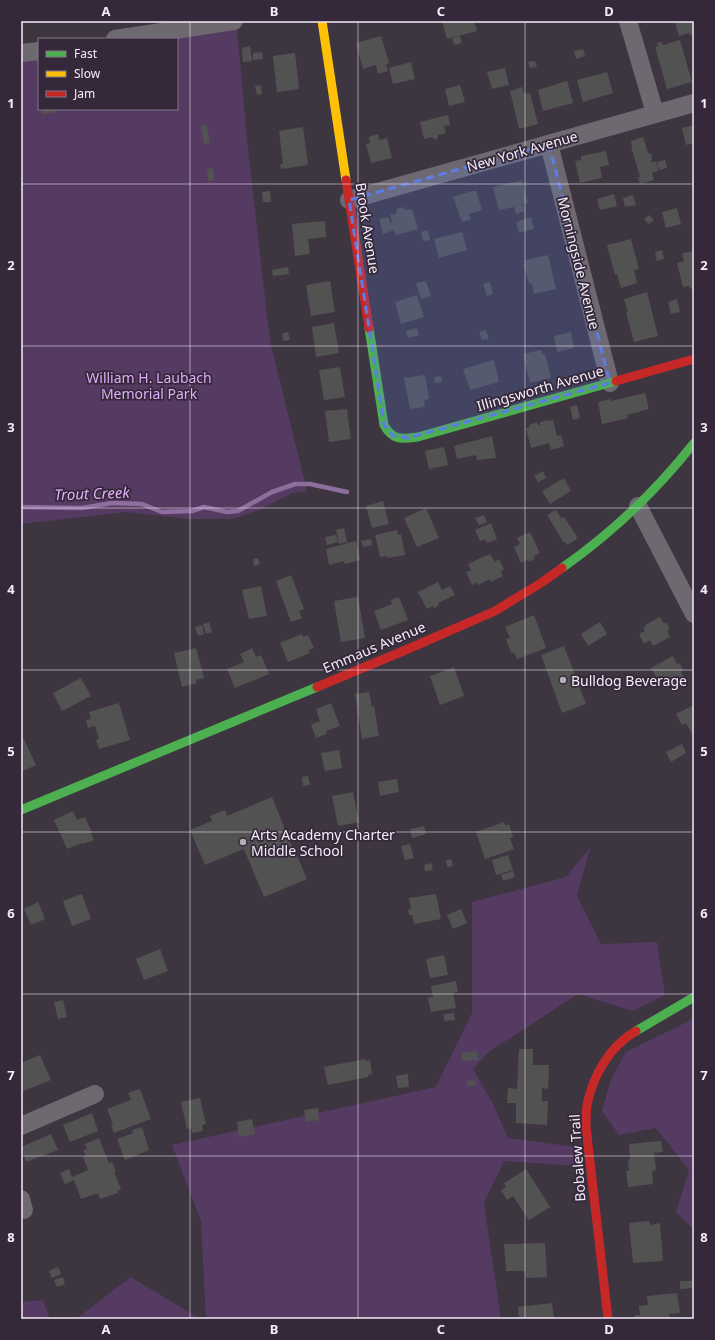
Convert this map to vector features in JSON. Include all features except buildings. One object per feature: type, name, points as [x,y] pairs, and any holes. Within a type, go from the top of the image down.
[{"type":"street","points":[[123,38],[234,21]]},
{"type":"street","name":"Brook Avenue","points":[[322,21],[384,425],[393,436]]},
{"type":"street","points":[[628,21],[655,114]]},
{"type":"street","points":[[21,53],[38,51]]},
{"type":"street","name":"New York Avenue","points":[[349,200],[694,103]]},
{"type":"street","name":"Morningside Avenue","points":[[549,144],[610,383]]},
{"type":"street","name":"Illingsworth Avenue","points":[[393,436],[408,438],[418,437],[694,359]]},
{"type":"street","name":"Emmaus Avenue","points":[[21,810],[151,754],[408,649],[494,611],[541,583],[585,552],[638,506],[675,467],[694,443]]},
{"type":"street","points":[[638,506],[694,614]]},
{"type":"street","name":"Bobalew Trail","points":[[608,1319],[587,1143],[587,1106],[601,1067],[612,1050],[627,1036],[694,997]]},
{"type":"street","points":[[21,1126],[95,1094]]},
{"type":"highlighted area","points":[[549,144],[610,383],[408,438],[393,436],[384,425],[349,200]]},
{"type":"green space","name":"William H. Laubach Memorial Park","points":[[237,29],[248,149],[270,341],[307,491],[292,493],[262,509],[233,519],[189,519],[127,512],[21,524],[21,60],[38,57],[38,110],[178,110],[178,38],[175,38]]},
{"type":"green space","points":[[590,848],[577,896],[601,944],[657,942],[665,995],[633,1011],[578,994],[487,1053],[473,1069],[493,1104],[508,1138],[576,1147],[579,1166],[504,1161],[484,1203],[501,1319],[206,1319],[201,1221],[172,1145],[436,1087],[472,1013],[472,902],[566,877]]},
{"type":"green space","points":[[694,1017],[694,1230],[676,1212],[689,1170],[656,1128],[619,1135],[602,1111],[611,1079],[626,1052],[687,1022]]},
{"type":"green space","points":[[131,1277],[200,1319],[76,1319]]},
{"type":"green space","points":[[43,1300],[50,1319],[21,1319],[21,1302]]},
{"type":"waterway","name":"Trout Creek","points":[[21,507],[82,508],[112,503],[142,504],[162,512],[192,511],[204,507],[227,512],[238,511],[272,492],[295,484],[310,484],[347,492]]},
{"type":"traffic: fast","points":[[369,328],[384,425],[391,434],[398,438],[418,437],[616,381]]},
{"type":"traffic: fast","points":[[562,568],[616,526],[649,494],[694,443]]},
{"type":"traffic: fast","points":[[21,810],[317,687]]},
{"type":"traffic: fast","points":[[636,1031],[694,997]]},
{"type":"traffic: slow","points":[[322,21],[346,180]]},
{"type":"traffic: jam","points":[[346,180],[369,328]]},
{"type":"traffic: jam","points":[[616,381],[694,359]]},
{"type":"traffic: jam","points":[[317,687],[495,611],[541,583],[562,568]]},
{"type":"traffic: jam","points":[[608,1319],[586,1127],[587,1108],[590,1094],[598,1072],[604,1062],[618,1045],[636,1031]]},
{"type":"place","name":"Bulldog Beverage","points":[[563,680]]},
{"type":"place","name":"Arts Academy Charter Middle School","points":[[243,842]]}]
